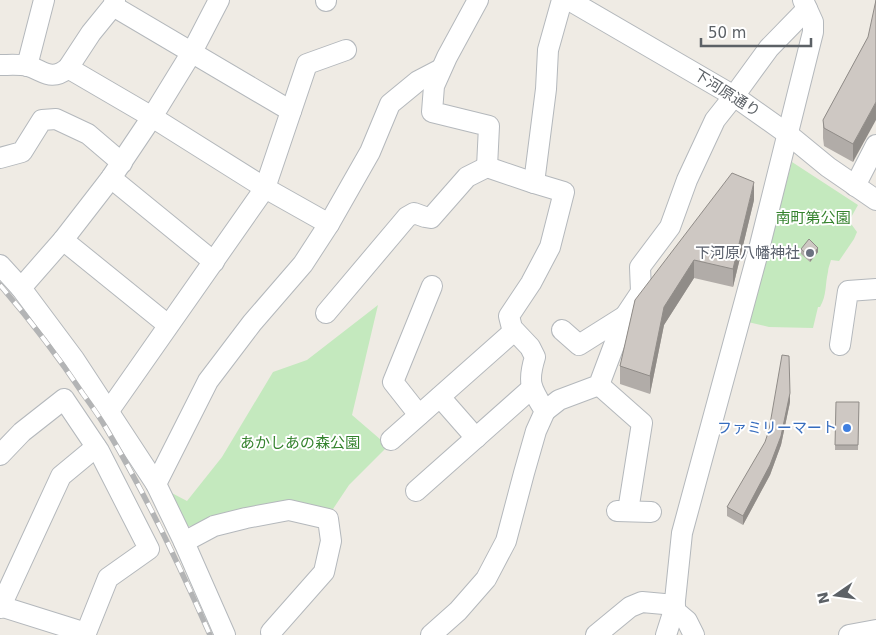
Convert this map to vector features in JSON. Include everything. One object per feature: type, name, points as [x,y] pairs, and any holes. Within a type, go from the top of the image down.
[{"type":"street","points":[[27,66],[44,0]]},
{"type":"street","points":[[20,288],[63,240],[117,171],[192,52],[219,0]]},
{"type":"street","points":[[478,0],[441,69],[434,86],[432,112],[489,126],[488,167]]},
{"type":"street","points":[[534,183],[546,89],[548,50],[562,0]]},
{"type":"street","name":"下河原通り","points":[[568,0],[588,6],[734,96],[828,167],[876,200]]},
{"type":"street","points":[[0,65],[27,66],[45,75],[63,72],[68,68],[114,3],[291,111]]},
{"type":"street","points":[[431,635],[458,611],[486,579],[506,541],[536,431],[545,411],[559,400],[599,385],[625,316],[641,292],[640,267],[670,227],[687,180],[715,120],[769,48],[805,5],[813,22],[813,32],[733,349],[682,533],[674,608],[666,635]]},
{"type":"street","points":[[108,412],[265,188],[307,64],[346,50]]},
{"type":"street","points":[[68,68],[265,188],[329,224]]},
{"type":"street","points":[[156,484],[208,381],[252,323],[302,264],[329,224],[370,152],[390,104],[418,81],[441,69]]},
{"type":"street","points":[[0,158],[22,152],[42,120],[56,119],[88,134],[117,171],[214,262]]},
{"type":"street","points":[[855,186],[876,145]]},
{"type":"street","points":[[326,313],[407,217],[414,213],[431,218],[467,177],[488,167],[564,192],[550,247],[532,283],[509,316],[512,328],[530,347],[535,357],[530,371],[532,388],[545,411]]},
{"type":"street","points":[[63,240],[168,325]]},
{"type":"street","points":[[0,265],[74,359],[156,484],[184,542],[224,635]]},
{"type":"street","points":[[419,415],[393,382],[432,286]]},
{"type":"street","points":[[840,345],[848,291],[876,289]]},
{"type":"street","points":[[562,330],[579,345],[625,316]]},
{"type":"street","points":[[391,440],[514,331]]},
{"type":"street","points":[[599,385],[642,423],[622,511],[651,512]]},
{"type":"street","points":[[416,491],[532,388]]},
{"type":"street","points":[[440,397],[476,438]]},
{"type":"street","points":[[0,455],[22,432],[64,399],[96,447],[149,549],[108,578],[85,634],[0,607],[61,476],[96,447]]},
{"type":"street","points":[[184,542],[214,526],[289,510],[328,518],[331,542],[324,572],[271,634]]},
{"type":"street","points":[[596,635],[630,607],[642,602],[674,608],[687,621],[694,635]]},
{"type":"street","points":[[849,635],[876,630]]},
{"type":"green space","name":"南町第公園","points":[[792,162],[858,205],[849,221],[857,232],[839,261],[831,260],[824,298],[820,307],[818,307],[813,328],[769,327],[748,322]]},
{"type":"green space","name":"あかしあの森公園","points":[[378,305],[352,415],[388,446],[349,485],[333,509],[293,503],[181,528],[166,490],[187,501],[222,457],[273,372],[307,360]]},
{"type":"building","points":[[876,0],[876,102],[853,144],[824,128],[823,120],[868,37]]},
{"type":"building","points":[[732,173],[754,182],[733,269],[694,260],[664,307],[650,376],[620,366],[635,300]]},
{"type":"building","points":[[809,239],[818,248],[810,257],[801,249]]},
{"type":"building","points":[[782,355],[789,356],[790,393],[781,436],[770,465],[743,516],[727,507],[765,442],[769,430]]},
{"type":"building","name":"ファミリーマート","points":[[836,402],[859,402],[858,445],[835,445]]},
{"type":"railway","points":[[0,285],[33,325],[103,424],[135,479],[161,530],[210,635]]},
{"type":"place","name":"下河原八幡神社","points":[[810,253]]},
{"type":"place","name":"ファミリーマート","points":[[847,428]]}]
